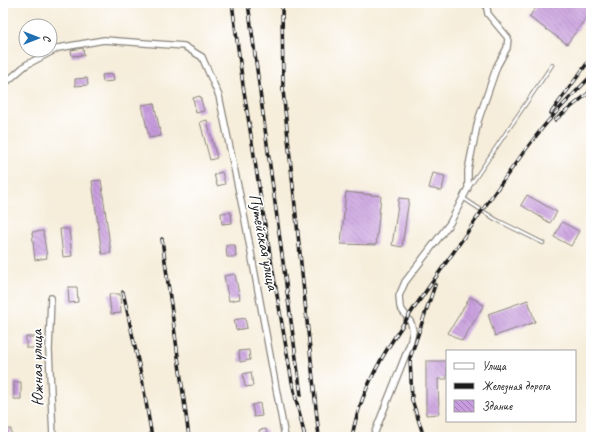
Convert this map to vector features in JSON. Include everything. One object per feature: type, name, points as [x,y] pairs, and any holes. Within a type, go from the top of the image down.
[{"type":"street","points":[[374,437],[410,344],[413,330],[409,318],[400,307],[399,296],[405,282],[450,223],[468,188],[468,170],[478,121],[497,66],[507,48],[508,38],[488,14],[486,3]]},
{"type":"street","name":"Путейская улица","points":[[3,85],[26,65],[58,48],[104,40],[184,46],[202,57],[219,96],[246,220],[286,437]]},
{"type":"street","name":"Южная улица","points":[[51,298],[49,350],[53,437]]},
{"type":"lane","points":[[468,188],[552,66]]},
{"type":"lane","points":[[463,198],[495,219],[542,244]]},
{"type":"building","points":[[539,3],[591,3],[591,11],[567,44],[529,17]]},
{"type":"building","points":[[83,48],[84,55],[72,56],[71,50]]},
{"type":"building","points":[[113,74],[114,81],[103,82],[102,75]]},
{"type":"building","points":[[87,78],[88,85],[75,86],[75,79]]},
{"type":"building","points":[[200,96],[204,111],[196,113],[193,98]]},
{"type":"building","points":[[154,103],[161,136],[149,138],[142,105]]},
{"type":"building","points":[[207,120],[217,158],[210,160],[200,122]]},
{"type":"building","points":[[222,172],[225,184],[217,186],[214,174]]},
{"type":"building","points":[[433,173],[445,176],[442,191],[429,188]]},
{"type":"building","points":[[101,180],[111,253],[102,254],[92,181]]},
{"type":"building","points":[[346,192],[381,196],[376,245],[341,244]]},
{"type":"building","points":[[527,195],[557,212],[550,223],[521,205]]},
{"type":"building","points":[[399,198],[409,199],[402,247],[392,245]]},
{"type":"building","points":[[231,212],[232,223],[222,224],[221,213]]},
{"type":"building","points":[[562,222],[579,231],[571,246],[554,237]]},
{"type":"building","points":[[60,229],[69,229],[72,256],[63,257]]},
{"type":"building","points":[[43,231],[47,258],[35,260],[32,232]]},
{"type":"building","points":[[226,245],[235,245],[236,257],[227,257]]},
{"type":"building","points":[[235,274],[240,299],[229,301],[224,276]]},
{"type":"building","points":[[68,287],[77,287],[78,302],[69,303]]},
{"type":"building","points":[[109,294],[120,294],[121,313],[111,314]]},
{"type":"building","points":[[470,297],[484,305],[462,341],[448,333]]},
{"type":"building","points":[[528,300],[535,322],[495,336],[488,314]]},
{"type":"building","points":[[245,318],[247,328],[236,330],[234,320]]},
{"type":"building","points":[[26,337],[35,337],[35,348],[26,348]]},
{"type":"building","points":[[249,350],[250,360],[240,362],[239,351]]},
{"type":"building","points":[[426,361],[446,361],[446,379],[438,379],[439,414],[426,415]]},
{"type":"building","points":[[251,372],[253,386],[245,387],[243,374]]},
{"type":"building","points":[[14,382],[21,382],[21,399],[14,399]]},
{"type":"building","points":[[260,403],[262,416],[254,417],[252,405]]},
{"type":"building","points":[[3,429],[11,429],[11,437],[3,437]]},
{"type":"building","points":[[266,429],[268,437],[260,437],[259,430]]},
{"type":"railway","points":[[232,3],[265,225],[292,382],[305,437]]},
{"type":"railway","points":[[248,3],[301,395]]},
{"type":"railway","points":[[282,3],[283,90],[319,437]]},
{"type":"railway","points":[[551,113],[591,58]]},
{"type":"railway","points":[[352,437],[358,413],[366,391],[376,369],[401,327],[527,148],[552,117],[591,76]]},
{"type":"railway","points":[[555,120],[591,91]]},
{"type":"railway","points":[[162,239],[189,437]]},
{"type":"railway","points":[[424,437],[412,400],[410,358],[435,285]]},
{"type":"railway","points":[[123,292],[142,379],[152,437]]}]
